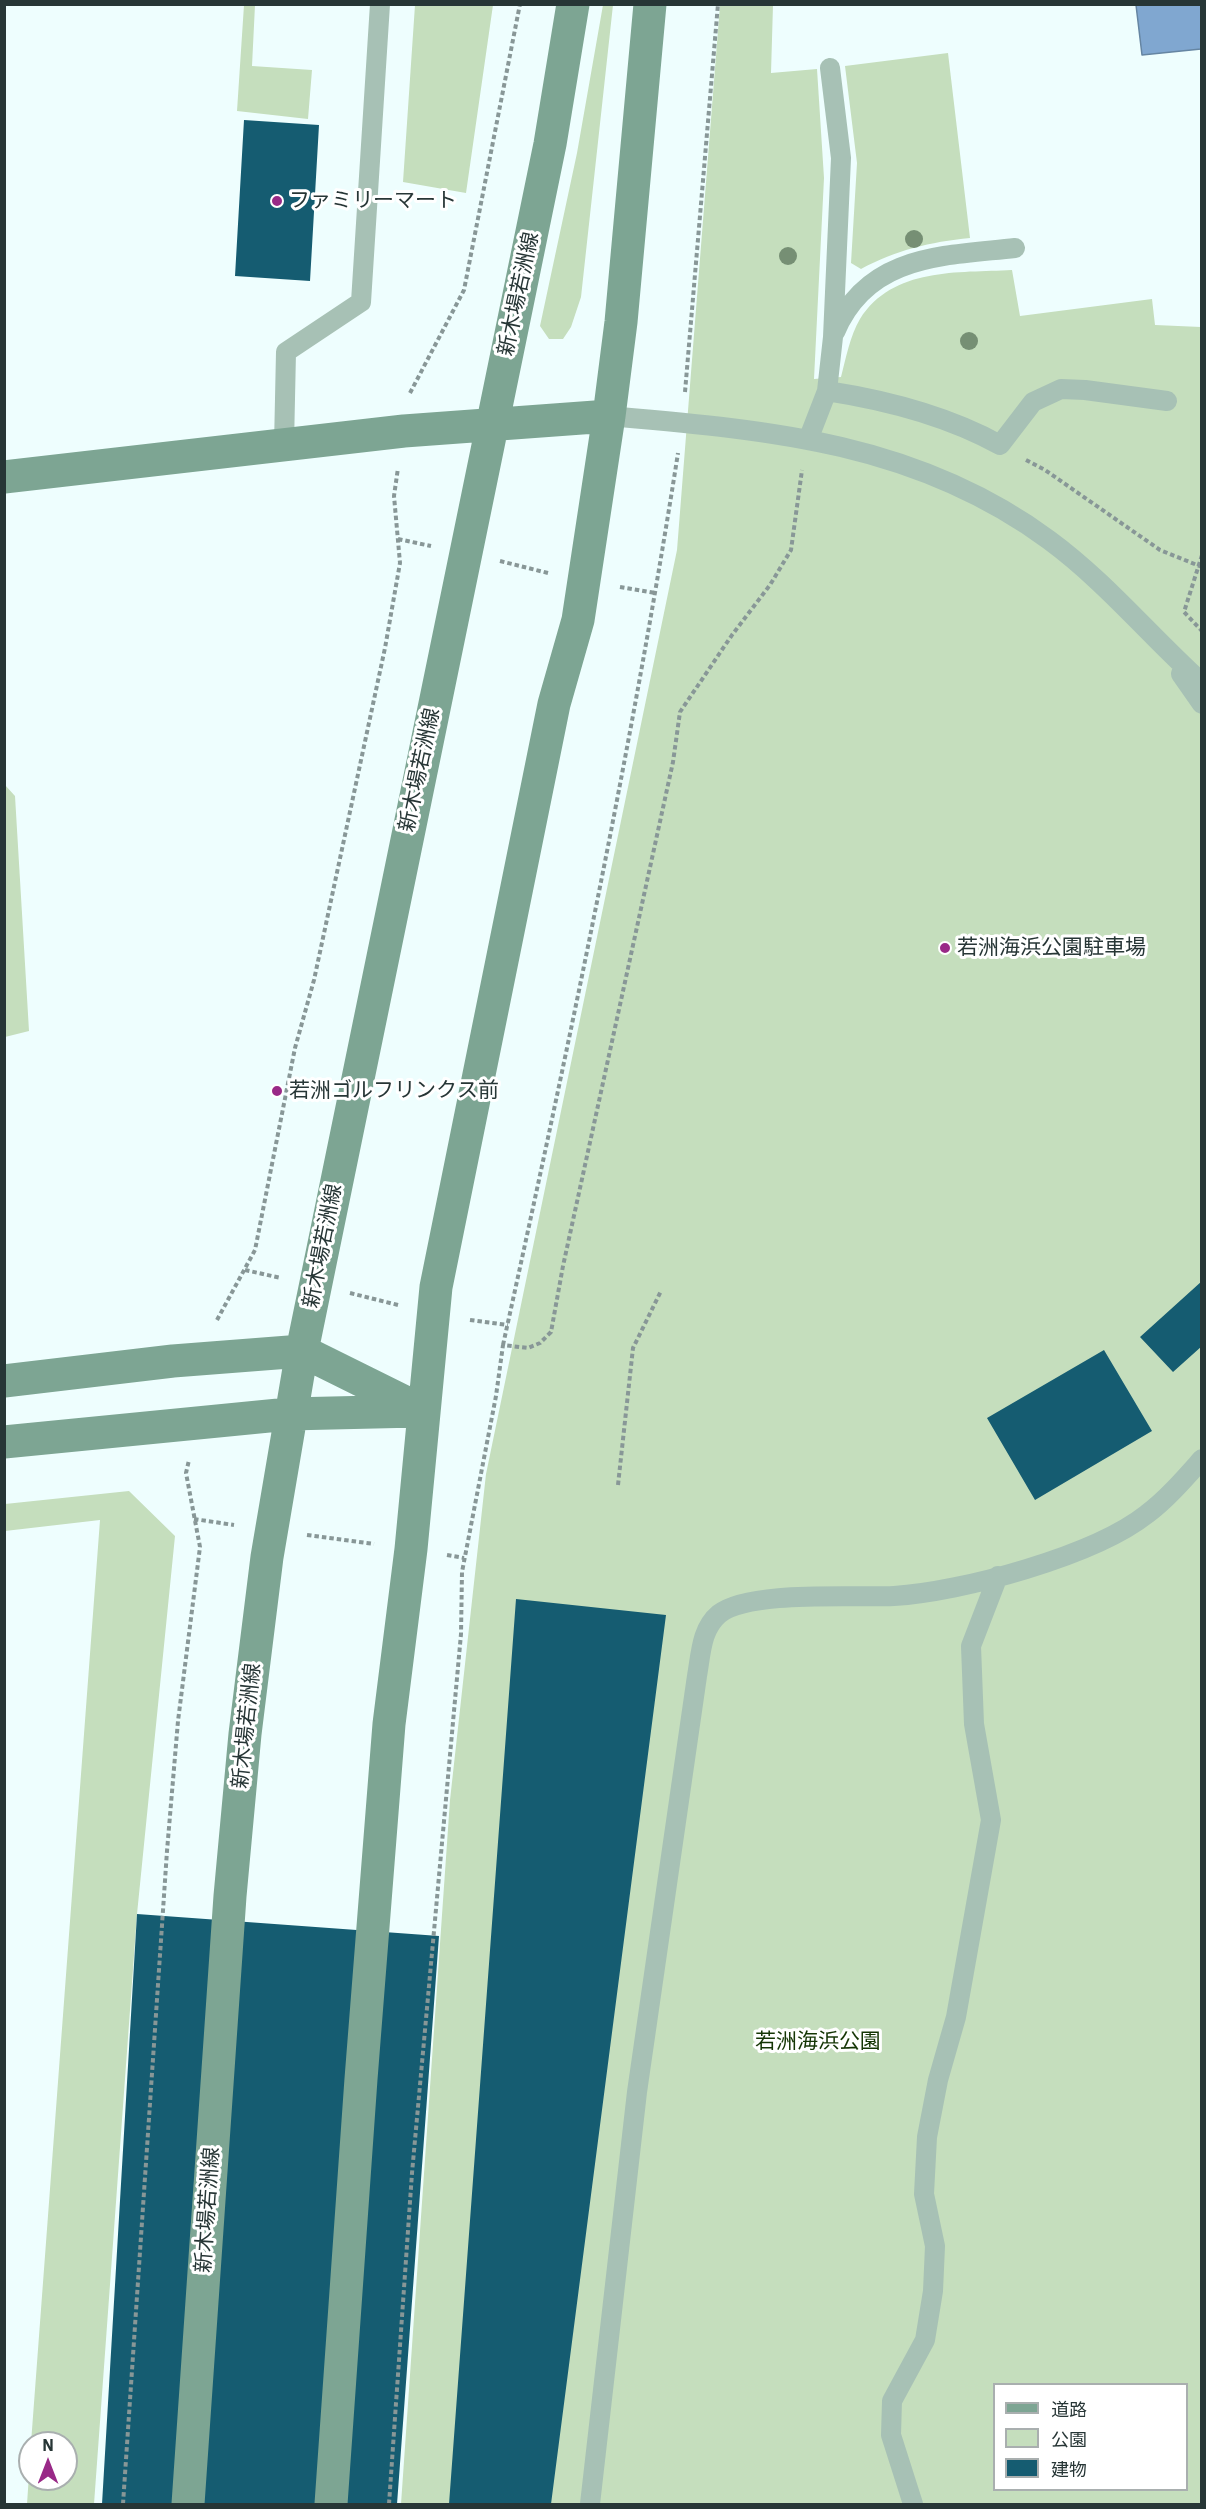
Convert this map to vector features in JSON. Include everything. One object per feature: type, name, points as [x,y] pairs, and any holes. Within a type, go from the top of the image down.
[{"type":"street","name":"新木場若洲線","points":[[188,2505],[230,1896],[244,1734],[271,1530],[302,1351],[490,424],[550,144],[573,4]]},
{"type":"street","points":[[331,2505],[388,1735],[411,1550],[436,1287],[554,704],[578,620],[621,322],[650,4]]},
{"type":"street","points":[[4,477],[404,431],[609,416]]},
{"type":"street","points":[[4,1380],[173,1361],[302,1351],[423,1411]]},
{"type":"street","points":[[4,1442],[290,1414],[423,1411]]},
{"type":"lane","points":[[284,445],[286,352],[361,302],[380,4]]},
{"type":"lane","points":[[808,440],[827,391],[833,337],[841,158],[830,68]]},
{"type":"lane","points":[[833,337],[846,310],[875,279],[890,271],[930,259],[1016,248]]},
{"type":"lane","points":[[827,391],[905,408],[956,426],[1000,446],[1033,402],[1061,389],[1086,390],[1167,401]]},
{"type":"lane","points":[[609,416],[683,423],[808,440],[853,449],[921,469],[960,486],[997,506],[1050,540],[1111,593],[1160,645],[1202,683]]},
{"type":"lane","points":[[1160,645],[1202,704]]},
{"type":"lane","points":[[590,2505],[638,2092],[697,1676],[706,1628],[721,1612],[754,1601],[791,1597],[896,1596],[948,1588],[998,1576],[1097,1543],[1147,1515],[1202,1460]]},
{"type":"lane","points":[[913,2505],[891,2435],[892,2401],[925,2340],[933,2291],[935,2246],[924,2194],[927,2137],[938,2080],[956,2017],[991,1820],[974,1724],[971,1646],[998,1576]]},
{"type":"path","points":[[410,392],[464,290],[520,4]]},
{"type":"path","points":[[389,2505],[413,2162],[461,1634],[464,1558],[496,1396],[503,1345],[613,825],[683,423],[718,4]]},
{"type":"path","points":[[503,1345],[528,1348],[540,1343],[551,1332],[565,1255],[673,762],[680,712],[726,643],[770,585],[791,550],[808,440]]},
{"type":"path","points":[[1000,446],[1045,470],[1160,550],[1199,566]]},
{"type":"path","points":[[216,1322],[255,1250],[295,1048],[314,980],[400,563],[394,496]]},
{"type":"path","points":[[398,539],[584,581],[655,593]]},
{"type":"path","points":[[1202,555],[1184,612],[1202,631]]},
{"type":"path","points":[[244,1270],[433,1314],[508,1326]]},
{"type":"path","points":[[618,1485],[633,1348],[661,1292]]},
{"type":"path","points":[[123,2505],[166,1851],[178,1721],[200,1547],[186,1473]]},
{"type":"path","points":[[194,1519],[464,1558]]},
{"type":"green space","points":[[244,5],[255,5],[252,66],[312,70],[308,119],[237,111]]},
{"type":"green space","points":[[415,5],[493,5],[466,193],[403,182]]},
{"type":"green space","points":[[603,5],[613,5],[581,297],[571,327],[563,339],[549,339],[540,326],[577,153]]},
{"type":"green space","name":"若洲海浜公園","points":[[720,5],[773,5],[771,73],[817,69],[824,178],[814,379],[841,377],[860,319],[874,302],[890,290],[908,281],[949,273],[1012,270],[1020,316],[1152,299],[1155,325],[1201,327],[1201,2504],[401,2504],[450,1800],[486,1474],[677,550]]},
{"type":"green space","points":[[948,53],[970,238],[914,248],[861,269],[851,263],[857,163],[845,66]]},
{"type":"green space","points":[[5,785],[15,796],[29,1031],[5,1037]]},
{"type":"green space","points":[[129,1491],[175,1536],[137,1914],[94,2504],[27,2504],[28,2491],[78,2491],[78,2431],[32,2431],[100,1520],[5,1531],[5,1504]]},
{"type":"water","points":[[1136,5],[1201,5],[1201,49],[1142,55]]},
{"type":"building","name":"ファミリーマート","points":[[244,120],[319,125],[310,281],[235,276]]},
{"type":"building","points":[[1202,1281],[1202,1346],[1173,1372],[1140,1337]]},
{"type":"building","points":[[1104,1350],[1152,1431],[1035,1500],[987,1418]]},
{"type":"building","points":[[516,1599],[666,1615],[551,2504],[449,2504]]},
{"type":"building","points":[[137,1914],[439,1936],[397,2504],[102,2504]]},
{"type":"place","name":"ファミリーマート","points":[[277,201]]},
{"type":"place","name":"若洲海浜公園駐車場","points":[[945,948]]},
{"type":"place","name":"若洲ゴルフリンクス前","points":[[277,1091]]}]
